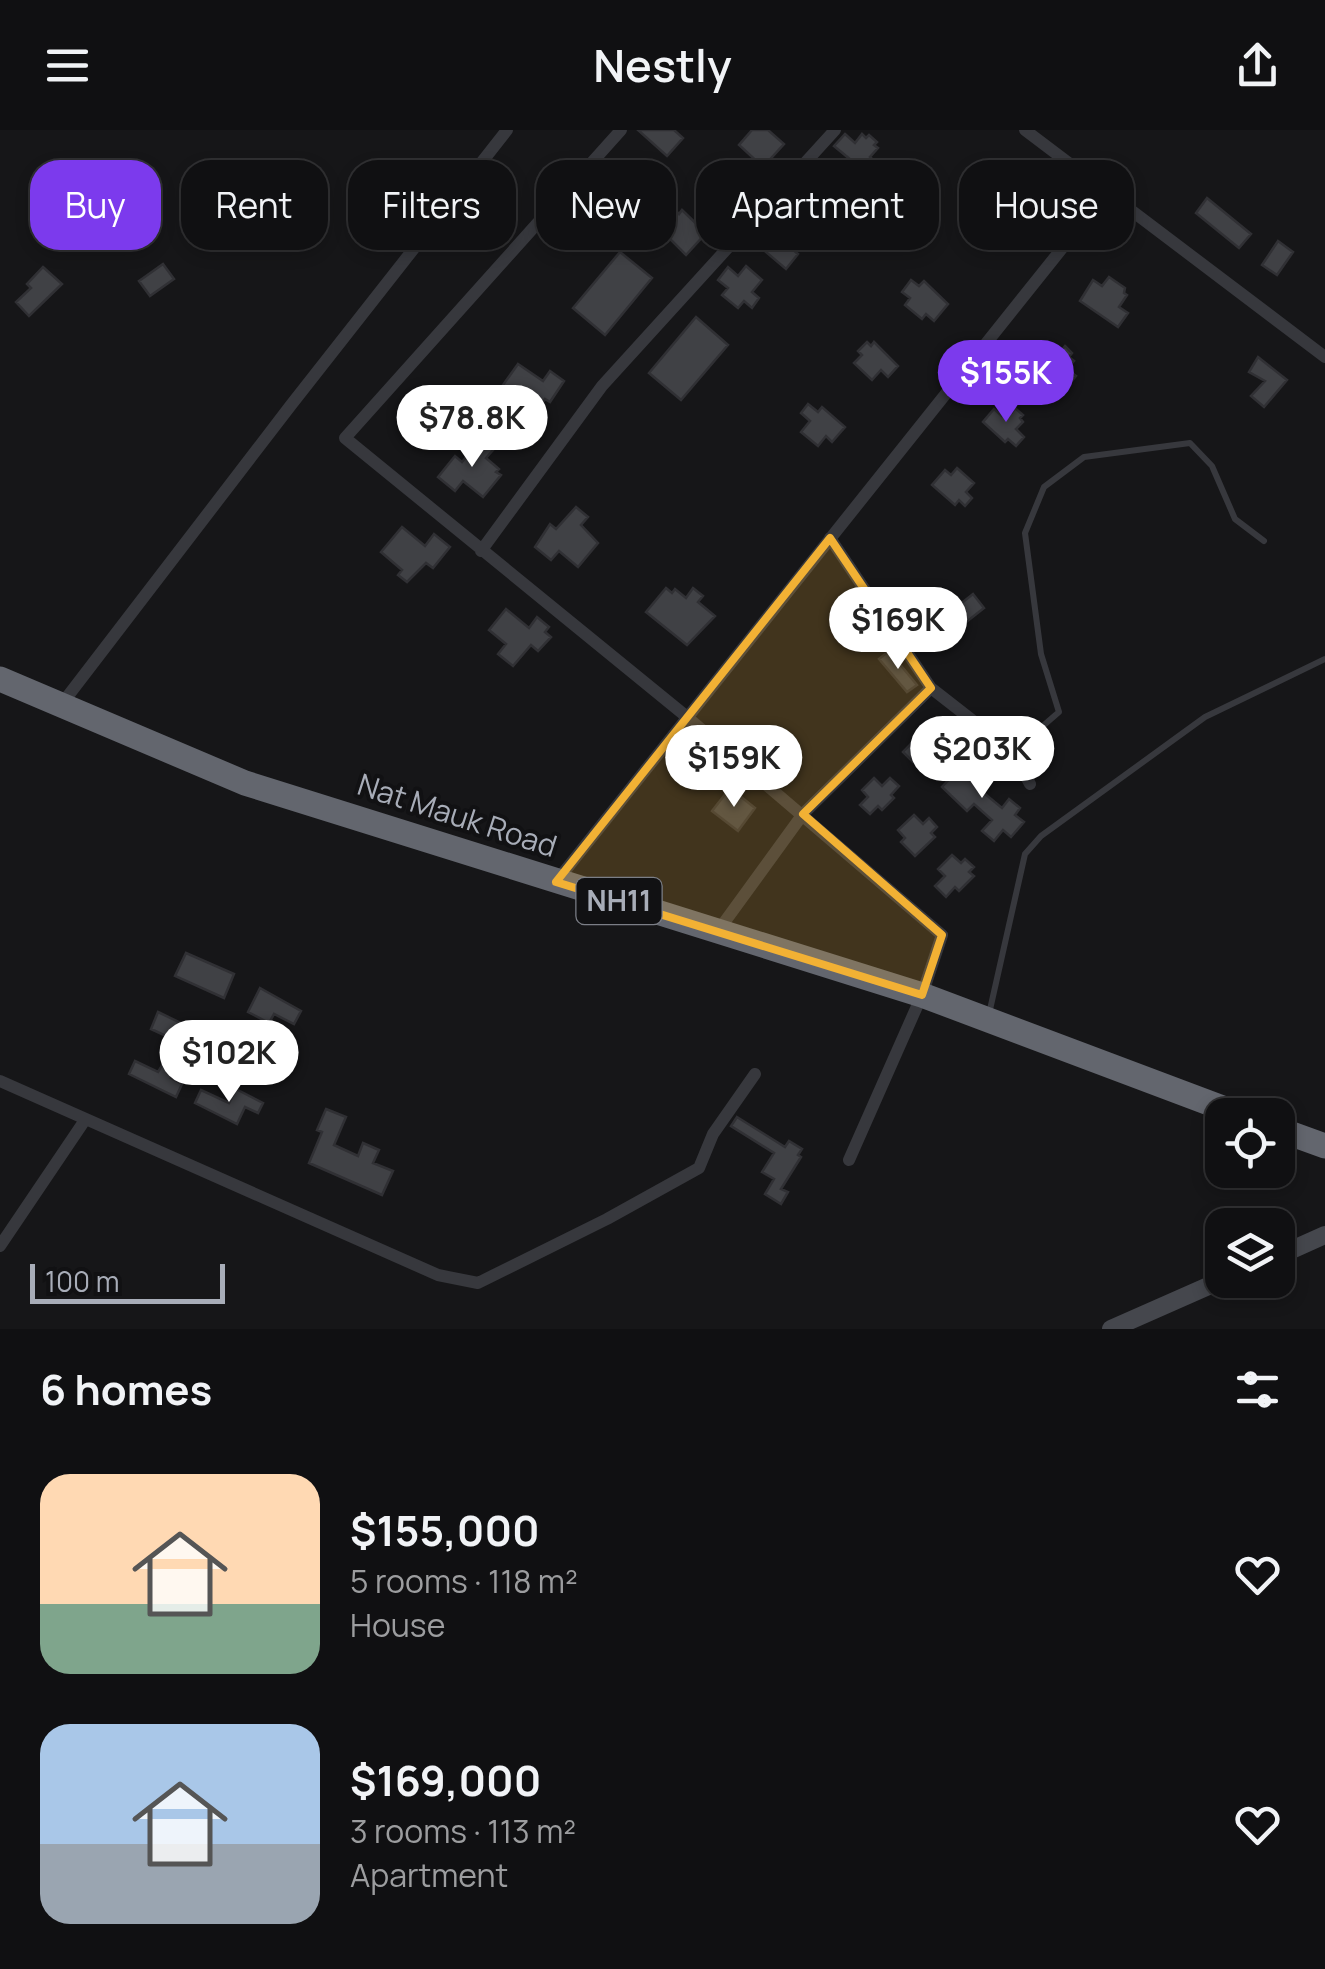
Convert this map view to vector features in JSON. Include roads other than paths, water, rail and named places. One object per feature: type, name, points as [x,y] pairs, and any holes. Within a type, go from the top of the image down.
[{"type":"highway","name":"Nat Mauk Road","points":[[0,678],[245,783],[922,995],[1205,1101]]},
{"type":"highway","points":[[1295,1135],[1325,1146]]},
{"type":"street","points":[[61,705],[507,130]]},
{"type":"street","points":[[621,130],[345,438],[803,814],[942,935],[922,995],[849,1160]]},
{"type":"street","points":[[481,551],[602,386],[835,130]]},
{"type":"street","points":[[1024,130],[1064,160]]},
{"type":"street","points":[[1134,212],[1325,357]]},
{"type":"street","points":[[556,882],[1061,250]]},
{"type":"street","points":[[830,538],[931,688],[1012,752],[1030,784]]},
{"type":"street","points":[[718,931],[803,814],[931,688]]},
{"type":"street","points":[[0,1081],[438,1275],[478,1283],[608,1219],[699,1168],[713,1134],[755,1074]]},
{"type":"street","points":[[0,1246],[84,1120]]},
{"type":"street","points":[[1295,1248],[1325,1235]]},
{"type":"street","points":[[1111,1329],[1205,1288]]},
{"type":"lane","points":[[1014,751],[1059,712],[1041,654],[1025,533],[1044,487],[1084,456],[1190,443],[1212,466],[1235,519],[1264,540]]},
{"type":"lane","points":[[988,1020],[1026,854],[1040,836],[1205,717],[1325,659]]}]
